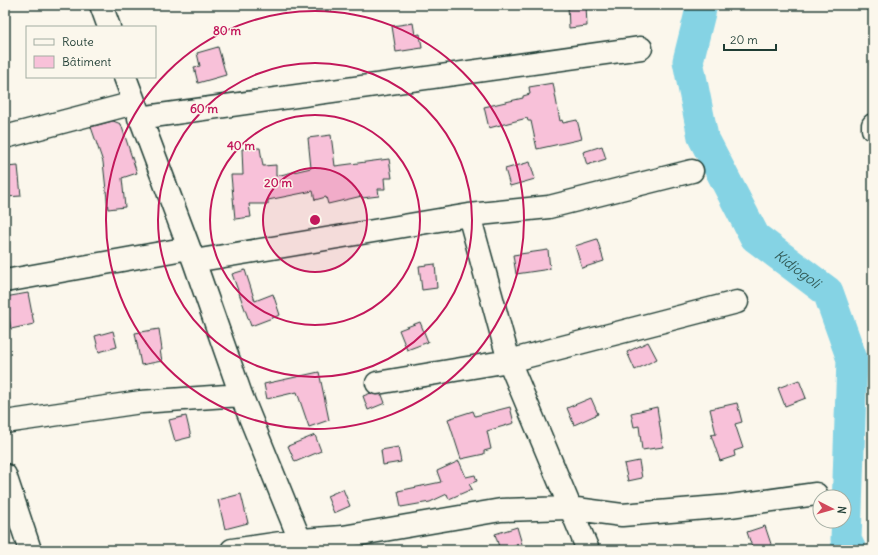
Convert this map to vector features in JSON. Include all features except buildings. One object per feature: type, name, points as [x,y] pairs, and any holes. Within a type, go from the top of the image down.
[{"type":"street","points":[[102,5],[109,26]]},
{"type":"street","points":[[5,137],[136,110],[640,48]]},
{"type":"street","points":[[125,78],[191,255],[240,395],[303,545]]},
{"type":"street","points":[[5,281],[469,215],[549,207],[692,171]]},
{"type":"street","points":[[469,215],[509,361],[569,508],[588,550]]},
{"type":"street","points":[[377,383],[509,361],[737,302]]},
{"type":"street","points":[[5,422],[141,402],[240,395]]},
{"type":"street","points":[[5,475],[30,550]]},
{"type":"street","points":[[232,550],[303,545],[501,510],[569,508],[622,516],[730,506],[812,495]]},
{"type":"waterway","name":"Kidjogoli","points":[[702,5],[688,61],[703,137],[755,237],[828,292],[852,359],[846,540],[851,550]]}]
